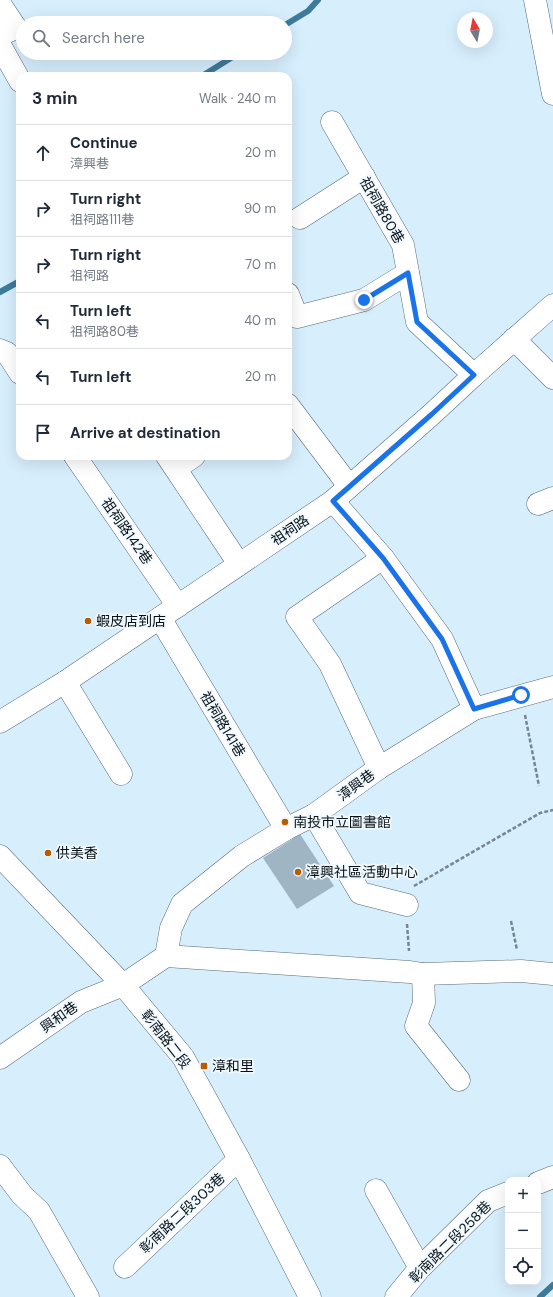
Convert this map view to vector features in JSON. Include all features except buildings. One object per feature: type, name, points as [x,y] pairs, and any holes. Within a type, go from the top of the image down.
[{"type":"street","points":[[534,0],[553,94]]},
{"type":"street","points":[[0,4],[16,28],[0,35]]},
{"type":"street","points":[[0,45],[16,74]]},
{"type":"street","name":"祖祠路80巷","points":[[332,122],[403,245],[417,322],[474,375]]},
{"type":"street","points":[[300,218],[364,177]]},
{"type":"street","points":[[292,319],[364,300],[408,273]]},
{"type":"street","name":"祖祠路","points":[[0,722],[65,682],[333,501],[432,414],[553,304]]},
{"type":"street","points":[[514,339],[553,378]]},
{"type":"street","points":[[0,350],[7,353],[16,367]]},
{"type":"street","points":[[292,411],[349,486]]},
{"type":"street","name":"祖祠路142巷","points":[[78,460],[178,606]]},
{"type":"street","points":[[179,460],[239,564]]},
{"type":"street","points":[[333,501],[383,558],[442,639],[474,709]]},
{"type":"street","points":[[379,768],[330,664],[297,617],[383,558]]},
{"type":"street","name":"祖祠路141巷","points":[[160,618],[286,829]]},
{"type":"street","points":[[65,682],[121,774]]},
{"type":"street","name":"漳興巷","points":[[166,956],[171,928],[182,904],[242,856],[286,829],[314,815],[379,768],[474,709],[553,687]]},
{"type":"street","points":[[314,815],[360,893],[406,905]]},
{"type":"street","name":"彰南路二段","points":[[0,856],[123,985],[183,1057],[239,1159],[310,1297]]},
{"type":"street","points":[[123,985],[166,956],[416,973],[521,970],[553,974]]},
{"type":"street","points":[[416,973],[424,1003],[416,1026],[460,1080]]},
{"type":"street","name":"興和巷","points":[[0,1058],[81,1002],[123,985]]},
{"type":"street","name":"彰南路二段303巷","points":[[125,1267],[239,1159]]},
{"type":"street","points":[[0,1166],[22,1195],[39,1211],[88,1297]]},
{"type":"street","points":[[541,1182],[553,1177]]},
{"type":"street","points":[[376,1190],[420,1268]]},
{"type":"street","name":"彰南路二段258巷","points":[[396,1297],[420,1268],[488,1200],[505,1194]]},
{"type":"path","points":[[521,695],[539,786]]},
{"type":"path","points":[[416,973],[405,892],[540,813],[553,810]]},
{"type":"path","points":[[511,921],[521,970]]},
{"type":"waterway","points":[[292,21],[308,11],[318,0]]},
{"type":"waterway","points":[[208,72],[228,60]]},
{"type":"waterway","points":[[0,292],[16,283]]},
{"type":"waterway","points":[[540,1297],[553,1285]]},
{"type":"place","name":"蝦皮店到店","points":[[88,621]]},
{"type":"place","name":"南投市立圖書館","points":[[285,822]]},
{"type":"place","name":"供美香","points":[[48,853]]},
{"type":"place","name":"漳興社區活動中心","points":[[298,872]]},
{"type":"place","name":"漳和里","points":[[204,1066]]},
{"type":"route","points":[[364,300],[408,273],[417,322],[474,375],[333,501],[383,558],[442,639],[474,709],[521,695]]}]
